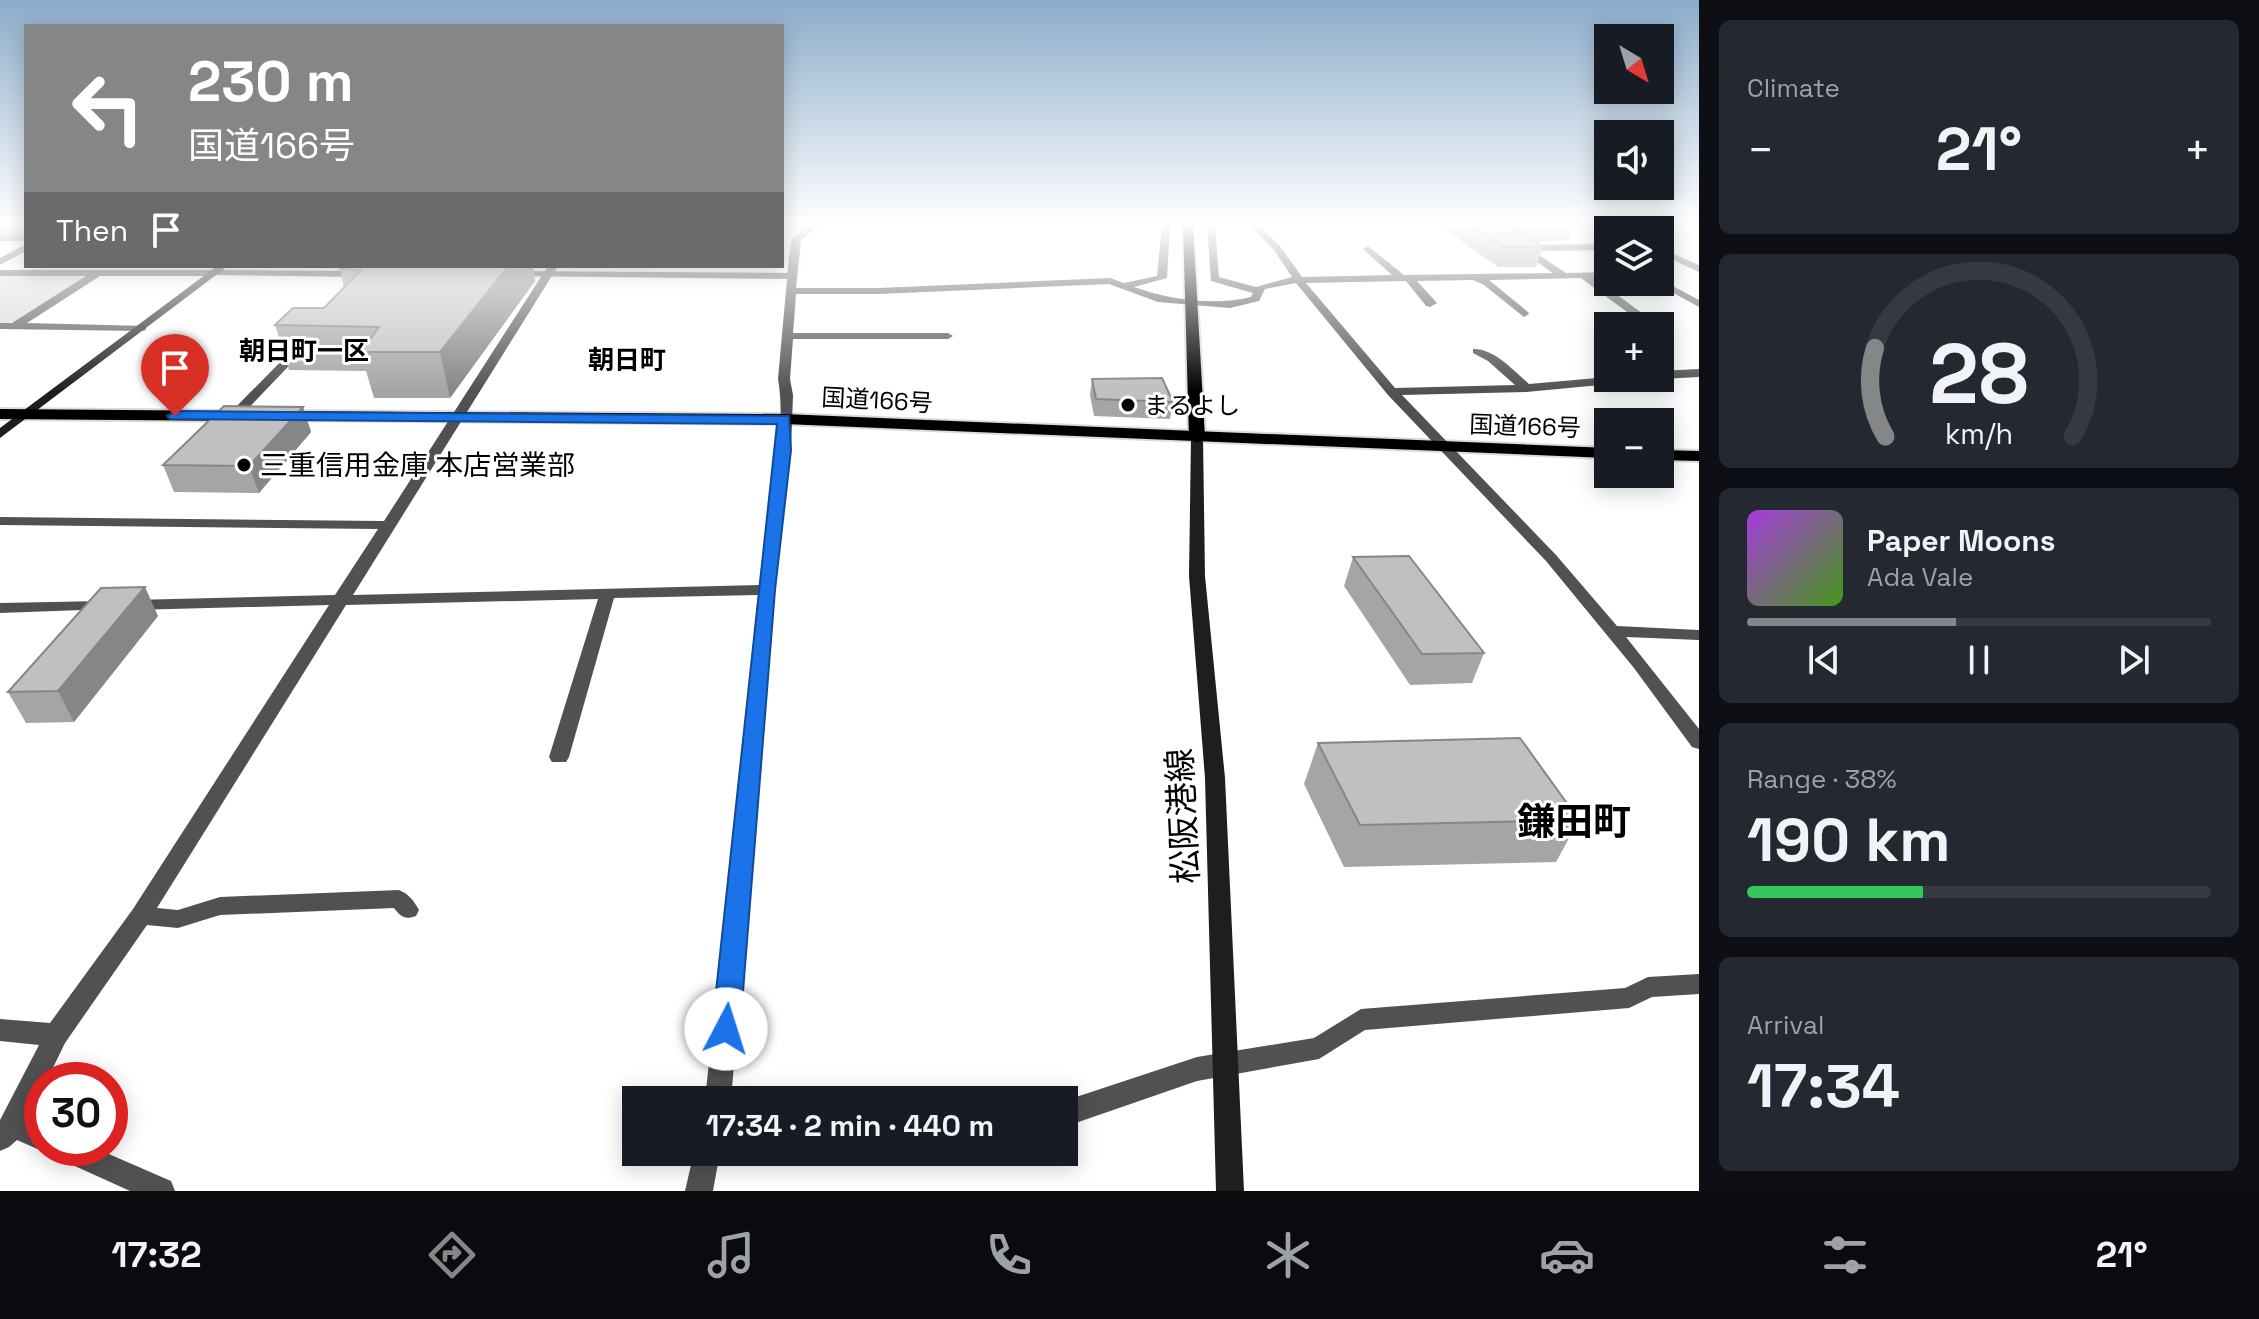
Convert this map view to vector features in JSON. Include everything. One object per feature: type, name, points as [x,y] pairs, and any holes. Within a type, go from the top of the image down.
[{"type":"highway","name":"国道166号","points":[[0,414],[784,419],[1594,452]]},
{"type":"highway","points":[[1674,455],[1699,456]]},
{"type":"main road","points":[[0,434],[204,281]]},
{"type":"main road","points":[[1189,281],[1197,438]]},
{"type":"main road","name":"松阪港線","points":[[1197,438],[1197,576],[1215,778],[1230,1191]]},
{"type":"street","points":[[0,336],[85,281]]},
{"type":"street","points":[[361,285],[366,281]]},
{"type":"street","points":[[6,1132],[56,1035],[141,915],[544,281]]},
{"type":"street","points":[[719,1086],[766,590],[784,450],[792,281]]},
{"type":"street","points":[[791,291],[879,291],[1095,281],[1127,285],[1149,281]]},
{"type":"street","points":[[1220,281],[1259,291]]},
{"type":"street","points":[[1127,285],[1151,297],[1189,303],[1240,304],[1255,299],[1261,287],[1272,282],[1291,281]]},
{"type":"street","points":[[1299,281],[1392,392],[1508,510],[1612,631],[1699,742]]},
{"type":"street","points":[[1408,281],[1430,304]]},
{"type":"street","points":[[1483,281],[1524,314]]},
{"type":"street","points":[[1591,281],[1634,312]]},
{"type":"street","points":[[1674,290],[1699,304]]},
{"type":"street","points":[[0,326],[142,328]]},
{"type":"street","points":[[787,336],[948,336]]},
{"type":"street","points":[[234,416],[308,340]]},
{"type":"street","points":[[1477,351],[1492,359],[1526,388]]},
{"type":"street","points":[[1674,374],[1699,373]]},
{"type":"street","points":[[1392,392],[1526,388],[1594,382]]},
{"type":"street","points":[[0,521],[387,525]]},
{"type":"street","points":[[0,608],[766,590]]},
{"type":"street","points":[[559,757],[608,593]]},
{"type":"street","points":[[1612,631],[1699,635]]},
{"type":"street","points":[[141,915],[178,919],[220,906],[399,899],[408,910]]},
{"type":"street","points":[[1078,1110],[1223,1063],[1319,1048],[1361,1020],[1629,998],[1648,987],[1699,984]]},
{"type":"street","points":[[0,1030],[56,1035]]},
{"type":"street","points":[[105,1166],[161,1191]]},
{"type":"street","points":[[699,1191],[704,1166]]},
{"type":"shaded area","points":[[0,281],[81,281],[17,321],[0,324]]},
{"type":"building","points":[[351,281],[496,281],[440,352],[361,352],[379,327],[275,325],[293,308],[324,308]]},
{"type":"building","points":[[1162,378],[1173,402],[1096,399],[1092,379]]},
{"type":"building","points":[[224,406],[303,407],[249,466],[163,465]]},
{"type":"building","points":[[1409,556],[1484,653],[1422,654],[1353,557]]},
{"type":"building","points":[[145,587],[58,691],[8,692],[101,588]]},
{"type":"building","points":[[1520,738],[1579,820],[1360,825],[1318,743]]},
{"type":"place","name":"まるよし","points":[[1128,405]]},
{"type":"place","name":"三重信用金庫 本店営業部","points":[[244,465]]},
{"type":"district","name":"朝日町一区","points":[[304,351]]},
{"type":"district","name":"朝日町","points":[[627,360]]},
{"type":"district","name":"鎌田町","points":[[1574,822]]},
{"type":"route","points":[[175,416],[784,419],[784,450],[766,590],[726,1029]]}]
